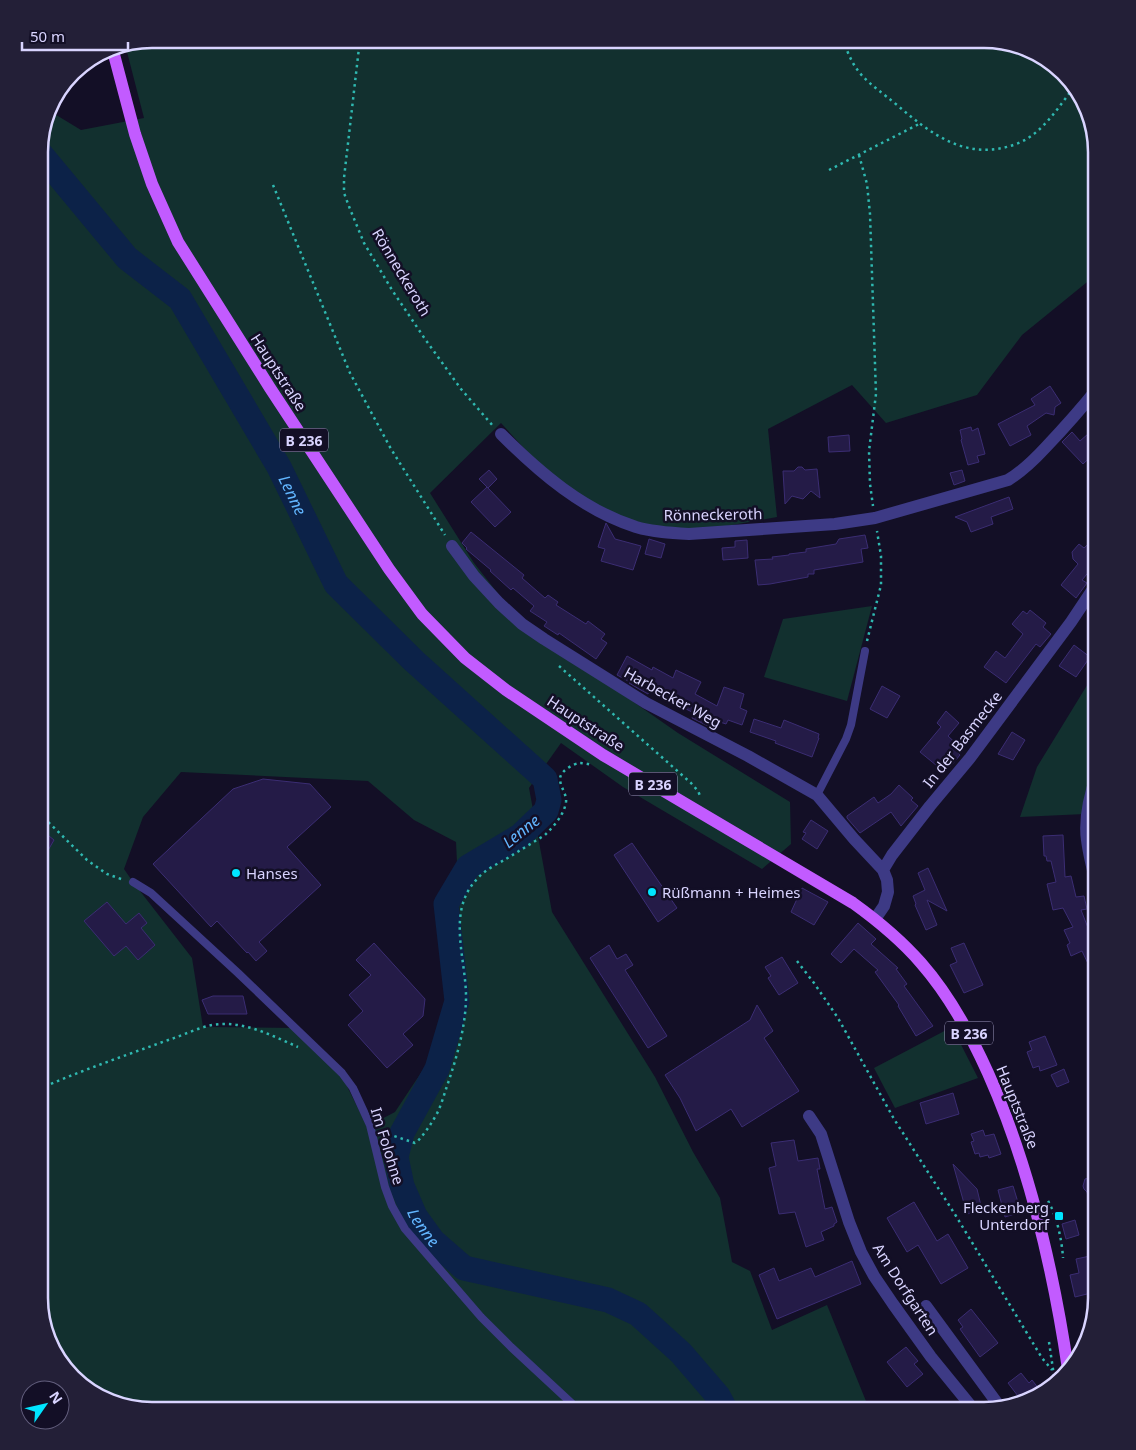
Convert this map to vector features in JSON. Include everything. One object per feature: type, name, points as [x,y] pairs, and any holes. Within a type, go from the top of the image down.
[{"type":"main road","name":"Hauptstraße","points":[[114,54],[135,134],[152,184],[178,242],[270,388],[389,569],[422,614],[464,658],[506,690],[603,755],[853,903],[875,919],[899,939],[948,997],[970,1034],[997,1094],[1020,1155],[1039,1220],[1057,1300],[1067,1362]]},
{"type":"street","name":"Rönneckeroth","points":[[501,434],[543,473],[584,503],[635,527],[689,534],[835,524],[875,518],[1008,480],[1018,474],[1071,421],[1088,400]]},
{"type":"street","name":"Harbecker Weg","points":[[452,546],[474,576],[522,624],[646,703],[748,756],[817,795],[883,870]]},
{"type":"street","name":"In der Basmecke","points":[[883,870],[924,813],[970,758],[1072,622],[1088,597]]},
{"type":"street","points":[[1088,812],[1086,822],[1088,848]]},
{"type":"street","points":[[875,919],[884,906],[888,892],[883,870]]},
{"type":"street","name":"Am Dorfgarten","points":[[809,1116],[821,1134],[849,1222],[861,1252],[874,1276],[931,1357],[968,1402]]},
{"type":"street","name":"Am Dorfgarten","points":[[926,1306],[996,1401]]},
{"type":"lane","points":[[817,795],[846,739],[851,725],[865,651]]},
{"type":"lane","name":"Im Folohne","points":[[133,882],[151,893],[342,1073],[353,1088],[370,1125],[387,1193],[405,1229],[481,1317],[570,1402]]},
{"type":"path","name":"Rönneckeroth","points":[[359,48],[344,178],[344,193],[364,243],[392,290],[462,389],[501,434]]},
{"type":"path","points":[[847,48],[855,67],[870,84],[919,124],[944,140],[967,148],[988,150],[1018,143],[1041,128],[1070,93]]},
{"type":"path","points":[[829,170],[919,124]]},
{"type":"path","points":[[859,155],[867,184],[870,214],[876,394],[868,451],[870,484],[881,556],[882,585],[865,651]]},
{"type":"path","points":[[273,185],[350,373],[391,449],[452,546]]},
{"type":"path","points":[[556,662],[691,783]]},
{"type":"path","points":[[380,1131],[415,1143],[435,1116],[458,1054],[465,1018],[466,999],[459,927],[464,899],[478,878],[545,835],[556,824],[566,801],[560,779],[565,771],[574,764],[579,763],[600,769]]},
{"type":"path","points":[[48,822],[87,860],[107,874],[133,882]]},
{"type":"path","points":[[797,961],[838,1018],[894,1119],[956,1216],[1042,1358],[1053,1372]]},
{"type":"path","points":[[48,1085],[68,1076],[206,1027],[221,1024],[239,1025],[257,1030],[304,1050]]},
{"type":"path","points":[[1049,1340],[1054,1376]]},
{"type":"green space","points":[[145,48],[991,48],[1024,55],[1042,65],[1063,83],[1078,106],[1088,138],[1088,281],[1022,335],[977,395],[886,423],[852,385],[768,429],[777,517],[716,528],[666,528],[637,525],[589,503],[544,470],[501,423],[430,493],[474,563],[522,624],[678,733],[790,802],[791,844],[762,869],[623,787],[561,743],[529,788],[552,912],[655,1077],[693,1152],[720,1198],[732,1262],[750,1271],[772,1330],[827,1305],[866,1402],[145,1402],[118,1397],[94,1385],[73,1367],[61,1350],[55,1338],[48,1312],[48,145],[54,114],[81,130],[144,118],[127,51]],"holes":[[[181,772],[368,781],[414,820],[456,842],[464,1008],[395,1112],[370,1125],[385,1163],[343,1078],[294,1028],[203,1027],[192,958],[124,869],[143,817]]]},
{"type":"green space","points":[[872,606],[847,701],[764,677],[783,619]]},
{"type":"green space","points":[[1088,684],[1088,829],[1085,814],[1020,817],[1037,767]]},
{"type":"green space","points":[[952,1027],[978,1078],[895,1108],[874,1068]]},
{"type":"building","points":[[1050,386],[1061,403],[1055,407],[1054,415],[1046,413],[1027,426],[1031,435],[1010,446],[998,424],[1035,405],[1031,399]]},
{"type":"building","points":[[971,427],[972,431],[978,428],[985,454],[977,456],[979,462],[968,465],[960,430]]},
{"type":"building","points":[[1072,432],[1080,441],[1088,434],[1088,459],[1083,464],[1062,442]]},
{"type":"building","points":[[849,435],[850,451],[829,452],[828,437]]},
{"type":"building","points":[[798,467],[802,467],[805,470],[817,469],[820,498],[811,491],[803,499],[792,496],[785,504],[783,471],[794,471]]},
{"type":"building","points":[[489,470],[497,479],[488,488],[479,479]]},
{"type":"building","points":[[962,470],[965,481],[954,485],[950,473]]},
{"type":"building","points":[[487,487],[511,512],[495,527],[471,502]]},
{"type":"building","points":[[1009,497],[1013,509],[991,517],[993,524],[971,532],[967,522],[955,517]]},
{"type":"building","points":[[606,523],[615,539],[641,546],[633,570],[601,561],[605,549],[598,547]]},
{"type":"building","points":[[471,532],[524,575],[522,578],[545,598],[548,595],[558,602],[556,605],[586,624],[588,621],[605,634],[601,639],[607,643],[596,659],[559,633],[558,635],[544,626],[547,622],[530,611],[534,606],[513,588],[511,590],[466,549],[462,543]]},
{"type":"building","points":[[865,535],[868,548],[861,549],[863,562],[814,570],[814,574],[808,574],[808,577],[758,585],[755,560],[773,559],[772,557],[806,552],[806,549],[836,544],[839,539]]},
{"type":"building","points":[[649,539],[665,544],[661,558],[645,554]]},
{"type":"building","points":[[747,540],[748,558],[723,560],[722,548],[735,547],[735,541]]},
{"type":"building","points":[[1079,544],[1084,548],[1088,544],[1088,573],[1082,580],[1087,583],[1076,598],[1061,585],[1078,564],[1073,559],[1072,552]]},
{"type":"building","points":[[1030,610],[1046,623],[1043,627],[1051,634],[1040,647],[1036,644],[1006,683],[984,667],[996,651],[1005,658],[1023,634],[1012,624],[1023,611],[1027,614]]},
{"type":"building","points":[[1074,645],[1088,656],[1088,660],[1076,677],[1059,666]]},
{"type":"building","points":[[627,656],[652,670],[653,667],[673,678],[676,670],[701,682],[695,694],[717,706],[724,687],[744,694],[740,708],[747,711],[742,725],[728,720],[726,724],[714,720],[710,727],[692,718],[694,713],[650,691],[648,694],[629,683],[617,675]]},
{"type":"building","points":[[882,686],[900,696],[887,718],[870,709]]},
{"type":"building","points":[[946,711],[959,723],[948,736],[961,748],[957,752],[960,755],[950,767],[947,764],[942,770],[920,752],[941,727],[937,723]]},
{"type":"building","points":[[754,719],[781,728],[784,720],[819,734],[812,757],[750,732]]},
{"type":"building","points":[[1012,732],[1025,740],[1013,760],[998,754]]},
{"type":"building","name":"Hanses","points":[[263,779],[310,784],[331,807],[287,847],[321,885],[259,942],[267,951],[256,961],[217,921],[211,927],[153,864],[233,789]]},
{"type":"building","points":[[899,785],[913,798],[911,800],[918,806],[901,826],[891,812],[860,833],[847,816],[874,797],[878,803],[891,794]]},
{"type":"building","points":[[811,820],[828,831],[817,849],[802,839],[806,833],[803,832]]},
{"type":"building","points":[[48,835],[54,840],[48,850]]},
{"type":"building","points":[[1063,835],[1065,877],[1071,876],[1076,897],[1084,896],[1087,909],[1081,910],[1088,928],[1088,964],[1082,951],[1071,956],[1067,945],[1070,943],[1064,930],[1073,927],[1063,908],[1053,910],[1047,884],[1056,882],[1051,861],[1047,861],[1046,856],[1044,856],[1043,836]]},
{"type":"building","name":"Rüßmann + Heimes","points":[[632,843],[677,908],[658,922],[614,855]]},
{"type":"building","points":[[928,868],[947,911],[927,900],[937,925],[926,930],[913,896],[925,890],[918,873]]},
{"type":"building","points":[[802,888],[828,902],[814,925],[791,912]]},
{"type":"building","points":[[107,902],[126,924],[139,913],[147,923],[141,928],[155,945],[138,960],[126,946],[114,956],[84,921]]},
{"type":"building","points":[[858,923],[876,939],[871,944],[898,968],[896,969],[907,984],[904,986],[933,1026],[916,1036],[899,1005],[875,972],[878,970],[854,949],[841,963],[831,954]]},
{"type":"building","points":[[374,943],[425,999],[423,1016],[403,1034],[413,1045],[387,1068],[348,1025],[363,1011],[349,995],[371,975],[356,960]]},
{"type":"building","points":[[964,943],[983,985],[964,993],[950,965],[957,962],[951,948]]},
{"type":"building","points":[[609,945],[617,959],[626,954],[633,965],[625,970],[667,1036],[648,1048],[590,958]]},
{"type":"building","points":[[782,957],[798,983],[779,995],[768,978],[771,976],[765,967]]},
{"type":"building","points":[[213,996],[243,996],[247,1014],[208,1014],[202,1000]]},
{"type":"building","points":[[757,1005],[773,1031],[764,1038],[799,1091],[742,1127],[731,1109],[696,1131],[680,1098],[665,1075],[750,1020]]},
{"type":"building","points":[[1045,1036],[1057,1065],[1040,1071],[1039,1066],[1033,1068],[1027,1052],[1032,1050],[1029,1042]]},
{"type":"building","points":[[1064,1069],[1069,1082],[1057,1087],[1051,1075]]},
{"type":"building","points":[[953,1093],[959,1114],[926,1124],[920,1103]]},
{"type":"building","points":[[983,1130],[985,1136],[994,1134],[1001,1154],[989,1158],[988,1155],[980,1157],[979,1153],[975,1154],[971,1142],[974,1141],[971,1134]]},
{"type":"building","points":[[794,1140],[798,1161],[818,1158],[820,1169],[817,1169],[825,1209],[832,1207],[837,1222],[834,1226],[821,1232],[824,1240],[806,1247],[795,1212],[779,1214],[769,1168],[776,1166],[771,1143]]},
{"type":"building","points":[[953,1164],[977,1189],[982,1210],[967,1214]]},
{"type":"building","points":[[1088,1178],[1088,1196],[1083,1186],[1085,1179]]},
{"type":"building","points":[[1013,1186],[1021,1212],[1005,1217],[998,1190]]},
{"type":"building","points":[[914,1202],[937,1241],[948,1234],[968,1268],[941,1284],[918,1245],[907,1252],[887,1218]]},
{"type":"building","points":[[1075,1220],[1079,1235],[1066,1239],[1062,1224]]},
{"type":"building","points":[[1088,1256],[1088,1294],[1075,1297],[1070,1275],[1079,1273],[1076,1259]]},
{"type":"building","points":[[852,1261],[861,1284],[777,1319],[759,1275],[774,1268],[779,1281],[811,1268],[815,1277]]},
{"type":"building","points":[[971,1309],[998,1343],[980,1357],[960,1329],[963,1327],[958,1320]]},
{"type":"building","points":[[906,1347],[918,1361],[914,1364],[923,1374],[907,1387],[887,1362]]},
{"type":"building","points":[[1021,1373],[1029,1383],[1032,1380],[1038,1387],[1019,1397],[1008,1383]]},
{"type":"waterway","name":"Lenne","points":[[48,163],[127,258],[180,299],[279,467],[336,584],[414,661],[545,779],[549,800],[546,811],[520,836],[468,867],[446,904],[457,1001],[437,1069],[402,1133],[396,1157],[402,1186],[415,1216],[433,1241],[464,1268],[608,1300],[638,1314],[681,1353],[721,1402]]},
{"type":"place","name":"Hanses","points":[[236,873]]},
{"type":"place","name":"Rüßmann + Heimes","points":[[652,892]]},
{"type":"place","name":"Fleckenberg Unterdorf","points":[[1059,1216]]}]
